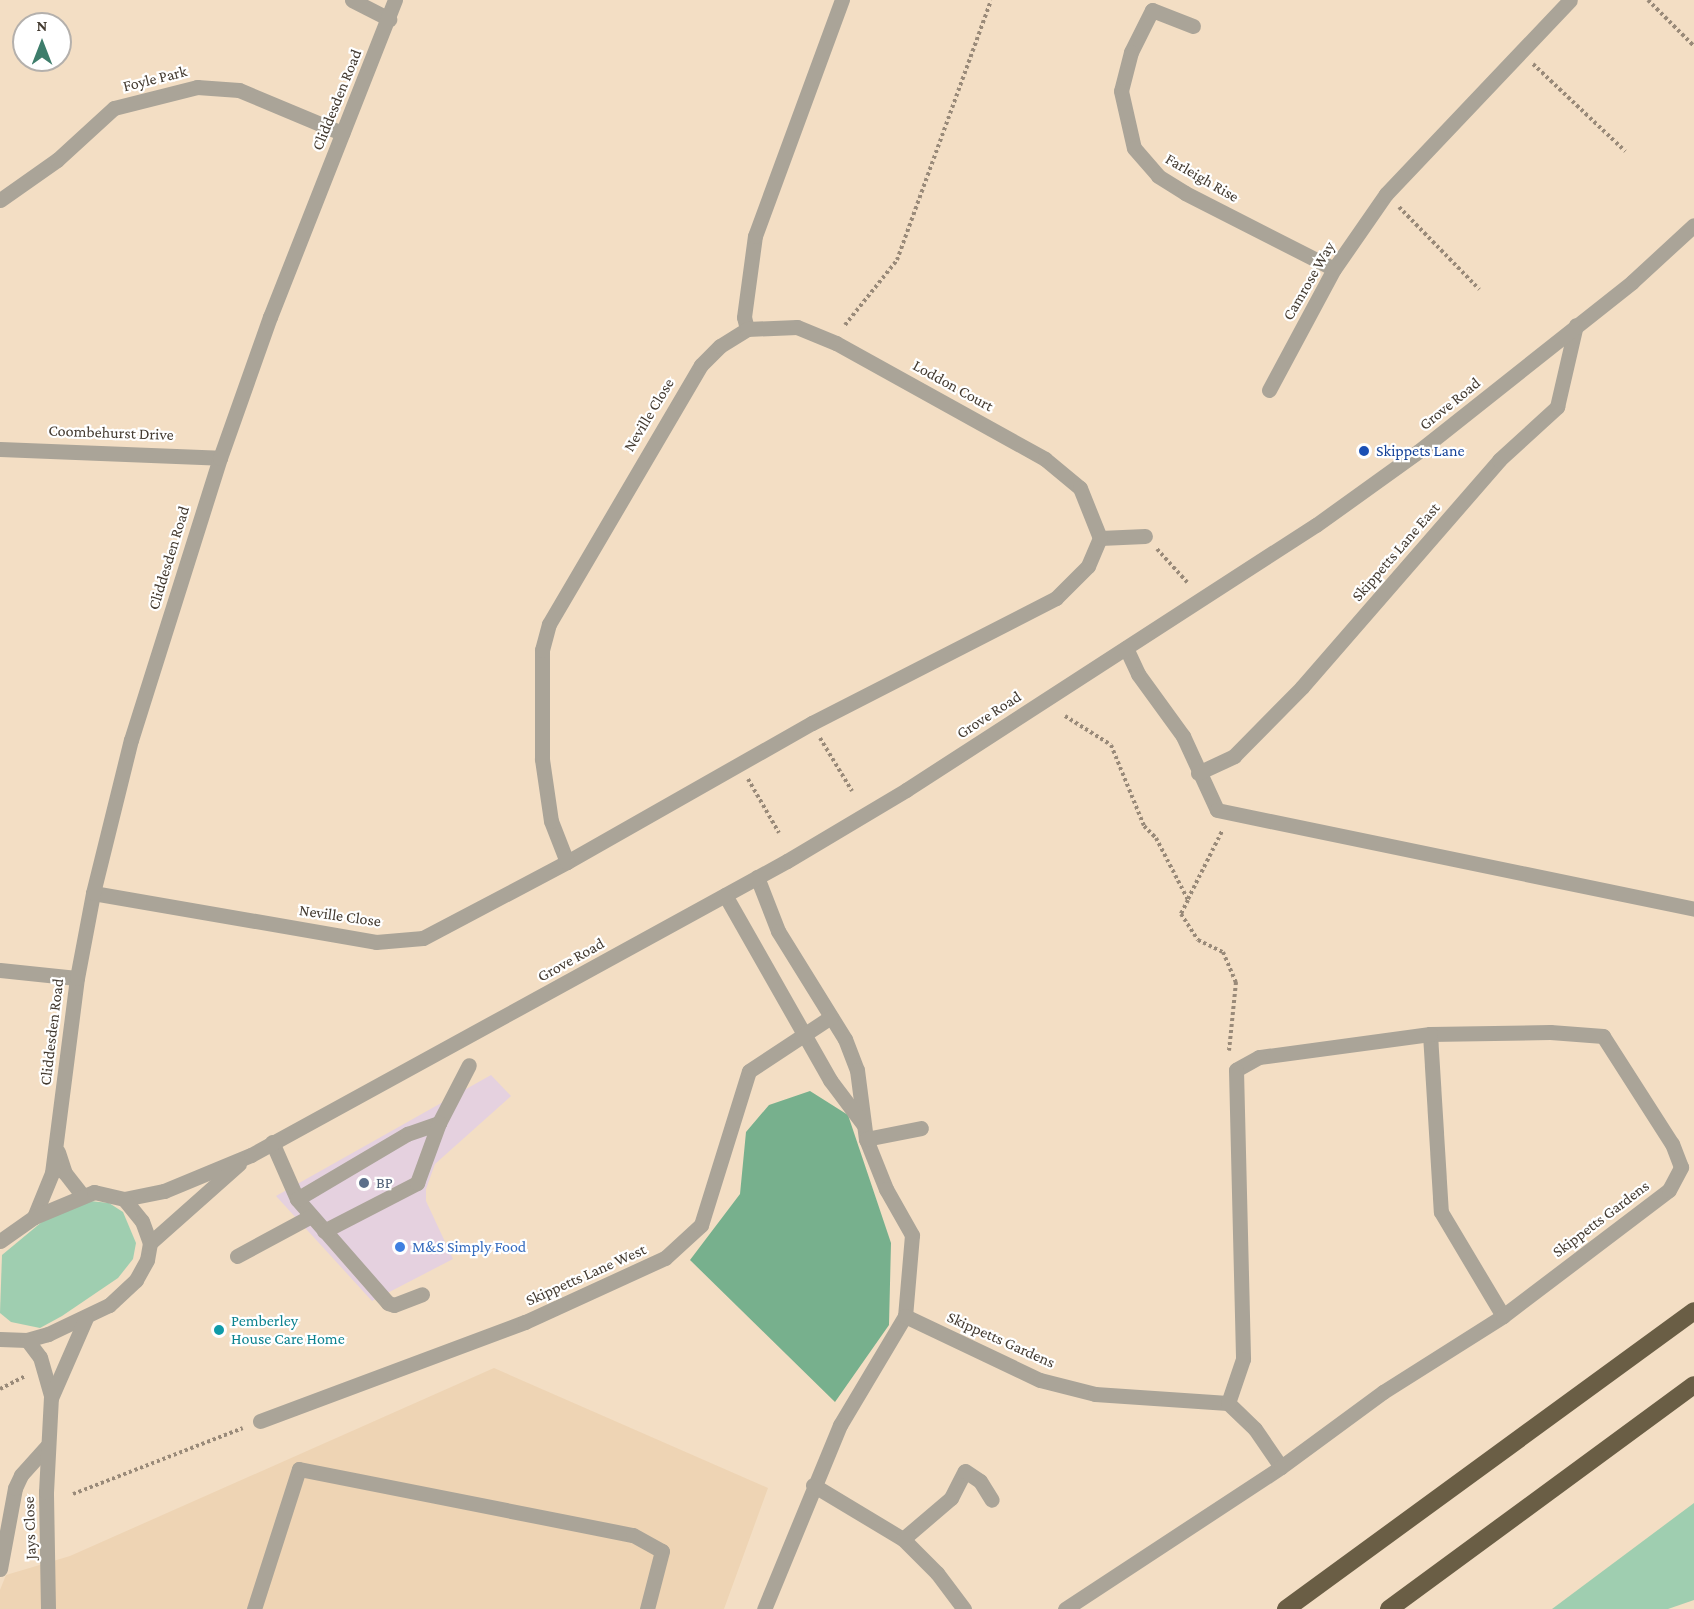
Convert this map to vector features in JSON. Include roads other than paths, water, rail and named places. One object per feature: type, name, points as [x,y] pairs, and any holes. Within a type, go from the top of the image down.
[{"type":"highway","points":[[1286,1609],[1694,1311]]},
{"type":"highway","points":[[1389,1609],[1694,1385]]},
{"type":"street","points":[[352,0],[388,19]]},
{"type":"street","name":"Cliddesden Road","points":[[34,1217],[52,1173],[57,1149],[77,978],[93,893],[131,740],[220,458],[270,317],[395,0]]},
{"type":"street","points":[[747,329],[744,317],[755,236],[842,0]]},
{"type":"street","name":"Camrose Way","points":[[1269,390],[1334,269],[1386,194],[1519,51],[1570,0]]},
{"type":"street","name":"Farleigh Rise","points":[[1193,26],[1152,10],[1131,52],[1121,91],[1134,148],[1158,176],[1176,188],[1334,269]]},
{"type":"street","name":"Foyle Park","points":[[0,200],[57,160],[114,108],[152,96],[197,87],[239,90],[342,133]]},
{"type":"street","name":"Grove Road","points":[[124,1199],[164,1191],[251,1155],[725,895],[906,790],[1335,512],[1419,451],[1632,282],[1694,225]]},
{"type":"street","name":"Skippetts Lane East","points":[[1198,773],[1234,756],[1302,687],[1499,460],[1557,407],[1576,325]]},
{"type":"street","name":"Loddon Court","points":[[747,329],[797,327],[836,343],[1045,459],[1080,488],[1100,538]]},
{"type":"street","name":"Neville Close","points":[[567,862],[551,821],[542,759],[542,650],[549,624],[701,365],[720,346],[747,329]]},
{"type":"street","name":"Coombehurst Drive","points":[[0,449],[220,458]]},
{"type":"street","points":[[1100,538],[1145,536]]},
{"type":"street","name":"Neville Close","points":[[93,893],[376,942],[423,938],[567,862],[812,723],[1056,598],[1088,566],[1100,538]]},
{"type":"street","points":[[1126,648],[1138,674],[1183,736],[1198,773],[1217,810],[1694,909]]},
{"type":"street","points":[[757,877],[778,931],[845,1039],[857,1070],[866,1139],[886,1189],[912,1235],[905,1316],[840,1425],[813,1485],[764,1609]]},
{"type":"street","points":[[725,895],[830,1080],[863,1124]]},
{"type":"street","points":[[0,970],[77,978]]},
{"type":"street","name":"Skippetts Lane West","points":[[260,1421],[525,1322],[665,1258],[701,1225],[749,1071],[831,1017]]},
{"type":"street","name":"Skippetts Gardens","points":[[905,1316],[1040,1380],[1095,1394],[1228,1403],[1243,1359],[1236,1071],[1259,1057],[1430,1034],[1550,1032],[1603,1036],[1672,1144],[1681,1167],[1669,1190],[1503,1316],[1383,1392],[1281,1467],[1065,1609]]},
{"type":"street","points":[[1430,1034],[1441,1212],[1503,1316]]},
{"type":"street","points":[[324,1231],[417,1183],[439,1123],[469,1065]]},
{"type":"street","points":[[297,1199],[407,1134],[439,1123]]},
{"type":"street","points":[[866,1139],[921,1128]]},
{"type":"street","points":[[272,1142],[297,1199],[388,1303],[394,1305],[422,1294]]},
{"type":"street","name":"Cliddesden Road","points":[[57,1149],[65,1173],[83,1196]]},
{"type":"street","name":"Grove Road","points":[[150,1243],[251,1155]]},
{"type":"street","points":[[0,1241],[34,1217],[83,1196],[109,1193],[124,1199],[142,1221],[150,1243],[147,1260],[136,1280],[109,1305],[86,1318],[27,1340],[0,1339]]},
{"type":"street","points":[[237,1256],[311,1216]]},
{"type":"street","name":"Jays Close","points":[[48,1609],[47,1446],[51,1398],[86,1318]]},
{"type":"street","name":"Jays Close","points":[[27,1340],[40,1357],[51,1398]]},
{"type":"street","points":[[1228,1403],[1255,1429],[1281,1467]]},
{"type":"street","name":"Jays Close","points":[[0,1569],[8,1542],[15,1488],[21,1475],[47,1446]]},
{"type":"street","points":[[254,1609],[299,1469],[633,1535],[662,1551],[647,1609]]},
{"type":"street","points":[[903,1539],[951,1498],[965,1472],[980,1481],[992,1500]]},
{"type":"street","points":[[813,1485],[903,1539],[937,1573],[964,1609]]},
{"type":"place","name":"Skippets Lane","points":[[1364,451]]},
{"type":"place","name":"BP","points":[[364,1183]]},
{"type":"place","name":"M&S Simply Food","points":[[400,1247]]},
{"type":"place","name":"Pemberley House Care Home","points":[[219,1330]]}]
